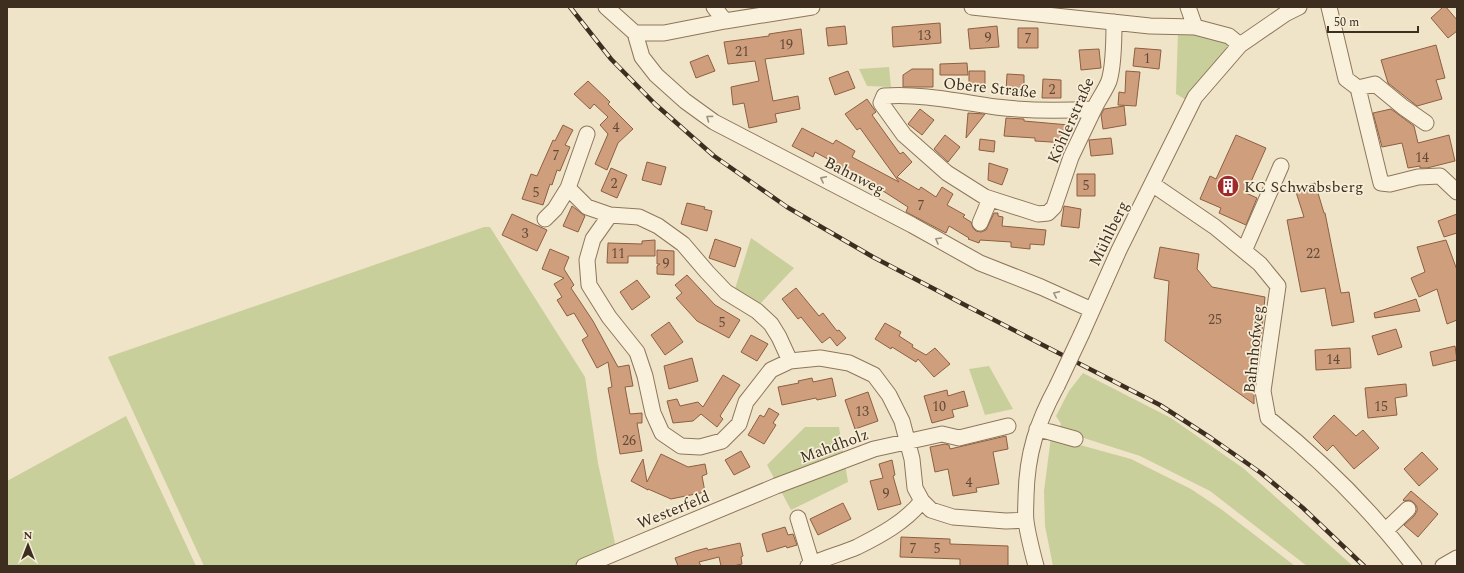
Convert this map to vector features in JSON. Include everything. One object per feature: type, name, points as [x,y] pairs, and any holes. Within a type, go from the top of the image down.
[{"type":"street","points":[[606,7],[635,33],[664,34],[725,21],[812,7]]},
{"type":"street","points":[[714,7],[725,21]]},
{"type":"street","points":[[972,7],[1150,26],[1195,27],[1229,36],[1240,46]]},
{"type":"street","points":[[1188,7],[1195,27]]},
{"type":"street","name":"Mühlberg","points":[[1036,566],[1026,520],[1026,485],[1029,457],[1037,429],[1045,409],[1082,333],[1119,250],[1195,97],[1240,46],[1285,14],[1299,7]]},
{"type":"street","points":[[1329,7],[1346,79],[1358,88],[1381,183],[1390,184],[1418,177],[1440,176],[1457,192]]},
{"type":"street","name":"Köhlerstraße","points":[[990,199],[1038,214],[1048,213],[1054,207],[1071,157],[1108,82],[1112,58],[1114,22]]},
{"type":"street","name":"Bahnweg","points":[[635,33],[642,57],[656,75],[685,101],[714,122],[912,225],[980,264],[1041,287],[1092,310]]},
{"type":"street","points":[[1358,88],[1374,84],[1403,107],[1426,122]]},
{"type":"street","name":"Obere Straße","points":[[990,199],[947,173],[904,135],[881,103],[884,96],[900,94],[998,107],[1054,111],[1094,109]]},
{"type":"street","points":[[545,219],[555,209],[568,188],[587,134]]},
{"type":"street","points":[[1244,251],[1281,166]]},
{"type":"street","name":"Bahnhofweg","points":[[1152,184],[1215,227],[1260,264],[1278,286],[1263,391],[1268,418],[1295,439],[1358,500],[1386,530],[1414,566]]},
{"type":"street","points":[[568,188],[587,207],[610,215],[639,217],[658,226],[683,244],[726,292],[757,311],[771,324],[780,337],[790,361]]},
{"type":"street","points":[[980,223],[990,199]]},
{"type":"street","points":[[610,215],[593,239],[587,260],[589,285],[609,318],[637,352],[645,376],[653,413],[662,433],[681,446],[700,447],[722,441],[739,424],[746,402],[771,370],[790,361],[820,358],[849,363],[874,374],[889,394],[902,421],[906,441],[912,459],[915,488],[922,501],[931,510],[953,517],[1006,521],[1026,520]]},
{"type":"street","name":"Mahdholz","points":[[776,486],[874,449],[942,434],[959,438],[1008,426]]},
{"type":"street","points":[[1037,429],[1075,439]]},
{"type":"street","name":"Westerfeld","points":[[584,566],[776,486]]},
{"type":"street","points":[[798,518],[810,565],[856,547],[890,530],[912,513],[922,501]]},
{"type":"street","points":[[1386,530],[1408,509]]},
{"type":"street","points":[[1443,566],[1457,558]]},
{"type":"green space","points":[[1178,31],[1196,31],[1235,46],[1188,101],[1176,94]]},
{"type":"green space","points":[[889,67],[891,87],[867,86],[859,69]]},
{"type":"green space","points":[[484,227],[490,227],[585,377],[598,463],[616,548],[575,566],[204,566],[108,357]]},
{"type":"green space","points":[[751,238],[794,268],[759,305],[734,292]]},
{"type":"green space","points":[[989,366],[1013,409],[985,415],[969,369]]},
{"type":"green space","points":[[1083,373],[1171,418],[1243,468],[1353,566],[1307,566],[1210,491],[1140,456],[1068,433],[1059,428],[1061,424],[1056,416],[1069,391]]},
{"type":"green space","points":[[126,416],[196,566],[7,566],[7,481]]},
{"type":"green space","points":[[805,427],[839,427],[848,482],[791,510],[767,465]]},
{"type":"green space","points":[[1051,437],[1131,459],[1191,489],[1221,509],[1295,566],[1053,566],[1045,526],[1044,491]]},
{"type":"building","points":[[1443,7],[1446,7],[1457,20],[1457,31],[1448,38],[1431,18]]},
{"type":"building","points":[[940,23],[941,43],[893,47],[892,27]]},
{"type":"building","points":[[845,26],[847,44],[828,46],[826,28]]},
{"type":"building","points":[[997,26],[999,47],[970,49],[968,29]]},
{"type":"building","points":[[1018,28],[1038,28],[1038,48],[1018,48]]},
{"type":"building","points":[[801,29],[804,54],[765,59],[773,101],[798,96],[800,109],[775,114],[777,122],[749,128],[744,103],[733,105],[731,87],[759,81],[755,61],[728,64],[724,42],[769,36],[769,34]]},
{"type":"building","points":[[1436,45],[1445,78],[1436,80],[1442,99],[1417,106],[1388,83],[1381,60]]},
{"type":"building","points":[[1135,48],[1161,50],[1159,69],[1133,66]]},
{"type":"building","points":[[1099,49],[1101,68],[1081,70],[1079,50]]},
{"type":"building","points":[[708,55],[715,71],[696,78],[690,62]]},
{"type":"building","points":[[967,63],[968,75],[940,75],[940,64]]},
{"type":"building","points":[[912,69],[933,69],[933,87],[903,87],[903,75]]},
{"type":"building","points":[[848,71],[855,88],[835,95],[829,78]]},
{"type":"building","points":[[969,71],[985,71],[985,88],[969,87]]},
{"type":"building","points":[[1126,71],[1140,72],[1136,106],[1118,105],[1119,92],[1125,93]]},
{"type":"building","points":[[1007,74],[1024,75],[1024,92],[1006,92]]},
{"type":"building","points":[[1043,79],[1061,80],[1061,98],[1042,98]]},
{"type":"building","points":[[588,81],[610,102],[608,104],[633,129],[618,143],[607,170],[595,164],[608,134],[600,125],[608,117],[594,104],[590,109],[574,94]]},
{"type":"building","points":[[867,99],[876,112],[872,115],[900,154],[903,152],[912,162],[897,177],[919,190],[921,187],[936,197],[942,187],[953,194],[947,205],[965,215],[963,217],[971,222],[976,231],[981,232],[986,230],[994,213],[998,213],[998,216],[1003,217],[1002,226],[1046,230],[1044,245],[1030,244],[1030,249],[1011,247],[1011,242],[980,240],[979,243],[968,239],[969,238],[949,226],[946,233],[906,212],[908,207],[880,189],[881,188],[845,168],[841,176],[833,171],[837,164],[815,152],[813,157],[792,146],[802,128],[833,144],[836,140],[855,151],[852,157],[899,182],[860,128],[857,130],[845,114]]},
{"type":"building","points":[[1124,106],[1126,125],[1103,129],[1101,115],[1104,109]]},
{"type":"building","points":[[920,109],[934,120],[922,135],[908,124]]},
{"type":"building","points":[[1391,109],[1414,126],[1418,143],[1449,135],[1455,161],[1427,168],[1420,168],[1420,166],[1408,168],[1402,143],[1382,147],[1373,113]]},
{"type":"building","points":[[968,113],[985,114],[966,138]]},
{"type":"building","points":[[1006,118],[1069,125],[1067,143],[1035,141],[1035,138],[1004,136]]},
{"type":"building","points":[[563,125],[573,130],[565,145],[570,147],[560,171],[557,170],[552,185],[550,184],[543,205],[522,199],[531,174],[537,176],[553,140],[555,141]]},
{"type":"building","points":[[945,135],[960,147],[948,162],[934,149]]},
{"type":"building","name":"KC Schwabsberg","points":[[1236,135],[1266,148],[1246,193],[1257,198],[1246,225],[1219,213],[1221,208],[1200,199],[1210,176],[1216,179]]},
{"type":"building","points":[[1111,138],[1113,154],[1091,156],[1089,140]]},
{"type":"building","points":[[980,139],[995,141],[994,152],[979,150]]},
{"type":"building","points":[[647,162],[666,167],[661,185],[642,180]]},
{"type":"building","points":[[989,163],[1008,169],[1002,185],[988,180]]},
{"type":"building","points":[[611,168],[627,175],[617,198],[601,191]]},
{"type":"building","points":[[1077,174],[1095,174],[1095,196],[1077,196]]},
{"type":"building","points":[[1315,183],[1325,213],[1341,293],[1349,292],[1354,322],[1332,326],[1325,288],[1301,292],[1287,220],[1304,217],[1295,189]]},
{"type":"building","points":[[687,203],[705,207],[704,209],[712,211],[707,231],[681,224]]},
{"type":"building","points":[[572,206],[585,216],[578,232],[563,226]]},
{"type":"building","points":[[1064,206],[1081,209],[1079,228],[1061,226]]},
{"type":"building","points":[[512,214],[547,230],[537,251],[502,235]]},
{"type":"building","points":[[1457,214],[1457,233],[1444,237],[1438,221]]},
{"type":"building","points":[[715,239],[741,248],[735,267],[709,258]]},
{"type":"building","points":[[655,240],[655,256],[628,256],[628,263],[607,263],[608,243],[642,244],[642,241]]},
{"type":"building","points":[[1446,240],[1457,270],[1457,320],[1447,324],[1437,289],[1419,297],[1411,278],[1425,272],[1417,247]]},
{"type":"building","points":[[1160,247],[1199,254],[1197,269],[1212,287],[1265,297],[1254,390],[1254,404],[1165,341],[1169,281],[1154,278]]},
{"type":"building","points":[[550,249],[569,257],[564,269],[574,285],[571,288],[593,321],[618,367],[629,365],[633,386],[625,387],[630,414],[642,413],[642,423],[637,423],[642,451],[620,454],[608,388],[612,387],[608,362],[597,368],[582,340],[588,336],[574,313],[567,316],[557,300],[562,297],[554,284],[564,278],[542,269]]},
{"type":"building","points":[[657,250],[674,251],[674,275],[657,274],[657,266],[660,264],[657,264]]},
{"type":"building","points":[[687,275],[715,305],[740,320],[729,338],[697,321],[676,298],[682,293],[675,285]]},
{"type":"building","points":[[637,280],[650,297],[632,310],[620,292]]},
{"type":"building","points":[[796,288],[819,316],[823,313],[837,331],[839,330],[846,338],[837,346],[830,337],[822,343],[801,317],[798,319],[782,299]]},
{"type":"building","points":[[1416,299],[1420,311],[1375,318],[1374,313]]},
{"type":"building","points":[[669,322],[683,342],[665,355],[651,335]]},
{"type":"building","points":[[885,323],[901,332],[899,336],[913,345],[912,347],[926,355],[935,348],[950,364],[934,377],[918,359],[916,362],[892,347],[891,349],[875,339]]},
{"type":"building","points":[[1396,329],[1402,347],[1378,355],[1372,336]]},
{"type":"building","points":[[751,335],[768,344],[757,361],[741,352]]},
{"type":"building","points":[[1455,346],[1457,360],[1433,366],[1430,352]]},
{"type":"building","points":[[1350,348],[1351,368],[1316,370],[1315,350]]},
{"type":"building","points":[[692,358],[698,381],[669,389],[664,366]]},
{"type":"building","points":[[723,375],[740,385],[720,416],[723,419],[717,427],[701,414],[693,421],[673,423],[667,401],[677,399],[680,406],[698,402],[703,407]]},
{"type":"building","points":[[812,378],[813,382],[832,378],[836,396],[817,400],[816,398],[782,405],[778,387],[799,383],[798,381]]},
{"type":"building","points":[[1406,384],[1407,396],[1395,398],[1397,415],[1368,418],[1365,388]]},
{"type":"building","points":[[947,390],[948,396],[964,391],[968,406],[952,410],[954,417],[932,423],[924,396]]},
{"type":"building","points":[[868,392],[878,421],[855,429],[845,400]]},
{"type":"building","points":[[769,408],[779,414],[773,423],[776,425],[764,444],[748,435],[760,415],[764,417]]},
{"type":"building","points":[[1334,415],[1356,436],[1363,430],[1379,448],[1354,469],[1333,445],[1327,451],[1313,437]]},
{"type":"building","points":[[1006,436],[1008,449],[993,452],[999,484],[976,488],[977,492],[953,496],[948,469],[935,472],[930,447],[945,444],[949,445],[950,449]]},
{"type":"building","points":[[741,451],[750,467],[734,475],[725,460]]},
{"type":"building","points":[[1422,452],[1438,469],[1419,486],[1404,469]]},
{"type":"building","points":[[661,454],[688,467],[705,464],[707,474],[702,476],[705,492],[671,499],[648,490],[631,481],[643,459],[647,482]]},
{"type":"building","points":[[892,460],[895,475],[893,476],[901,504],[878,510],[870,481],[883,478],[879,464]]},
{"type":"building","points":[[1411,491],[1438,514],[1418,537],[1404,525],[1414,516],[1417,511],[1417,507],[1414,503],[1410,500],[1403,500]]},
{"type":"building","points":[[843,503],[851,519],[818,535],[810,519]]},
{"type":"building","points":[[785,527],[788,535],[793,534],[797,545],[787,548],[786,546],[767,552],[762,534]]},
{"type":"building","points":[[901,537],[950,539],[950,544],[1008,546],[1008,566],[960,566],[960,559],[900,557]]},
{"type":"building","points":[[740,543],[743,556],[741,557],[742,564],[721,566],[719,557],[699,562],[701,566],[678,566],[675,558],[707,548],[708,550]]},
{"type":"railway","points":[[570,7],[611,59],[655,104],[714,156],[787,207],[873,257],[1160,405],[1261,473],[1303,508],[1364,566]]},
{"type":"place","name":"KC Schwabsberg","points":[[1228,186]]}]
